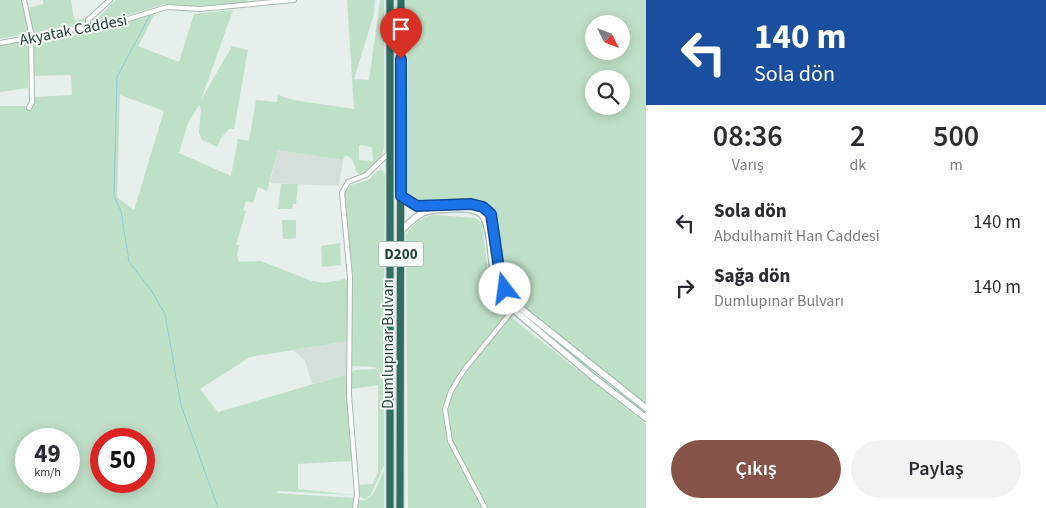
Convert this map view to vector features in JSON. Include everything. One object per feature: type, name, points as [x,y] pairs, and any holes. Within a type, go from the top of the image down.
[{"type":"highway","name":"Dumlupınar Bulvarı","points":[[390,0],[390,508]]},
{"type":"highway","name":"Dumlupınar Bulvarı","points":[[400,508],[401,0]]},
{"type":"main road","points":[[401,196],[417,206],[471,204],[483,207],[491,214],[499,269],[505,289],[514,303],[646,408]]},
{"type":"main road","points":[[401,231],[418,214],[427,210],[469,209],[480,213],[486,222],[496,287],[503,299],[513,310],[593,378],[646,418]]},
{"type":"street","points":[[24,0],[31,37],[32,102],[29,108]]},
{"type":"street","points":[[88,26],[88,20],[110,0]]},
{"type":"street","name":"Akyatak Caddesi","points":[[0,43],[128,19],[167,7],[200,8],[294,0]]},
{"type":"street","points":[[355,508],[357,494],[349,395],[350,277],[342,193],[348,182],[366,175],[390,152]]},
{"type":"street","points":[[485,508],[450,441],[445,409],[451,391],[464,370],[513,310]]},
{"type":"shaded area","points":[[278,150],[343,160],[339,186],[270,183]]},
{"type":"shaded area","points":[[349,341],[348,374],[312,384],[305,361],[294,350]]},
{"type":"green space","points":[[0,0],[23,0],[29,33],[0,39]]},
{"type":"green space","points":[[43,0],[71,0],[74,20],[87,18],[86,24],[33,33],[28,8],[43,4]]},
{"type":"green space","points":[[115,0],[248,0],[245,3],[193,6],[164,4],[113,20],[99,21],[97,19]]},
{"type":"green space","points":[[347,0],[375,0],[374,14],[354,79],[369,80],[380,0],[384,0],[384,147],[381,158],[363,175],[357,173],[352,159],[345,155],[343,160],[278,150],[267,191],[258,187],[253,203],[246,201],[243,210],[246,211],[236,245],[239,245],[237,254],[239,262],[261,261],[312,281],[325,283],[345,279],[348,282],[349,341],[250,357],[200,389],[218,412],[348,374],[352,461],[298,464],[298,489],[354,495],[278,491],[276,493],[354,498],[353,508],[0,508],[0,106],[29,106],[29,101],[34,97],[72,95],[71,75],[33,76],[32,40],[156,12],[138,46],[179,62],[194,14],[233,10],[201,100],[232,46],[248,50],[234,129],[229,129],[221,138],[217,147],[202,140],[199,133],[201,109],[199,105],[188,123],[179,153],[231,176],[238,139],[249,141],[256,100],[277,102],[278,95],[293,100],[354,109]],"holes":[[[120,95],[164,111],[134,210],[117,197]],[[359,145],[372,147],[373,161],[359,160]]]},
{"type":"green space","points":[[406,0],[646,0],[646,404],[515,299],[504,277],[498,229],[495,219],[489,210],[481,204],[470,201],[429,204],[406,197],[408,47]]},
{"type":"green space","points":[[29,39],[28,88],[0,92],[0,45]]},
{"type":"green space","points":[[379,170],[383,170],[385,177],[383,379],[375,367],[352,366],[351,267],[343,203],[345,192],[351,185],[368,180]]},
{"type":"green space","points":[[281,184],[298,184],[296,204],[293,204],[292,209],[278,209]]},
{"type":"green space","points":[[437,215],[476,218],[482,224],[489,275],[497,298],[504,309],[513,319],[646,424],[646,508],[408,508],[406,235],[419,220]]},
{"type":"green space","points":[[282,220],[296,220],[296,238],[283,239]]},
{"type":"green space","points":[[340,243],[341,265],[322,267],[321,246]]},
{"type":"green space","points":[[376,369],[384,384],[384,466],[371,494],[366,499],[358,496],[358,485],[373,484],[378,472],[378,385],[351,389],[351,373],[354,370]]},
{"type":"green space","points":[[384,471],[384,508],[357,508],[359,501],[372,495]]},
{"type":"waterway","points":[[150,15],[117,77],[114,196],[121,211],[129,262],[151,290],[165,314],[181,405],[218,508]]},
{"type":"route","points":[[401,59],[401,196],[406,202],[417,206],[471,204],[483,207],[491,214],[499,269],[505,289]]}]
